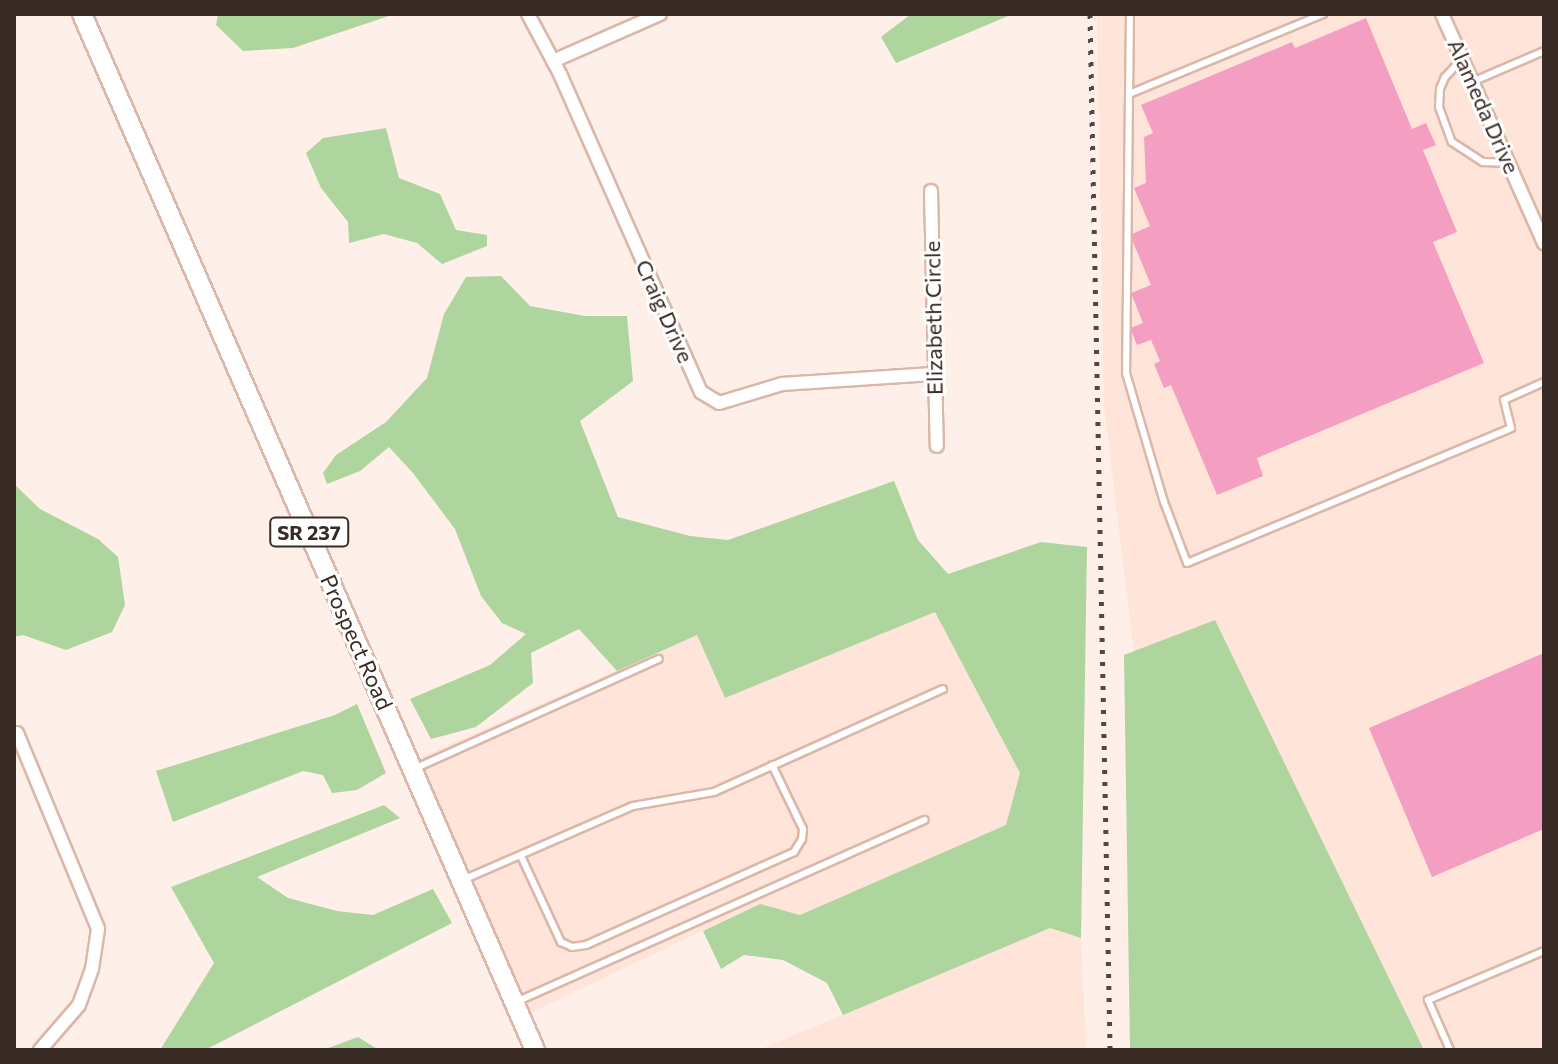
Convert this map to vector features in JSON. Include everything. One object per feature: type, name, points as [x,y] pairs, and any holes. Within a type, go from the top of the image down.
[{"type":"main road","name":"Prospect Road","points":[[82,14],[535,1050]]},
{"type":"street","name":"Craig Drive","points":[[528,14],[553,61],[701,392],[719,403],[782,384],[933,374]]},
{"type":"street","points":[[553,61],[660,14]]},
{"type":"street","name":"Alameda Drive","points":[[1442,14],[1543,238]]},
{"type":"street","name":"Elizabeth Circle","points":[[931,191],[937,446]]},
{"type":"street","points":[[17,733],[98,929],[92,969],[79,1005],[40,1050]]},
{"type":"lane","points":[[1130,14],[1126,373],[1164,502],[1187,563],[1511,428],[1504,400],[1544,382]]},
{"type":"lane","points":[[1129,94],[1323,14]]},
{"type":"lane","points":[[1472,82],[1544,51]]},
{"type":"lane","points":[[1462,59],[1445,77],[1440,89],[1439,107],[1452,142],[1483,162],[1509,163]]},
{"type":"lane","points":[[413,770],[659,659]]},
{"type":"lane","points":[[461,881],[633,806],[714,792],[943,689]]},
{"type":"lane","points":[[521,856],[561,942],[572,947],[586,945],[794,852],[802,839],[803,829],[772,765]]},
{"type":"lane","points":[[515,1003],[924,820]]},
{"type":"lane","points":[[1450,1050],[1428,1000],[1544,951]]},
{"type":"shaded area","points":[[1097,14],[1544,14],[1544,1050],[1424,1050],[1215,621],[1134,652],[1104,406]]},
{"type":"shaded area","points":[[935,612],[1020,773],[1006,825],[800,915],[759,904],[530,1013],[419,758],[697,635],[725,698]]},
{"type":"shaded area","points":[[1050,928],[1081,938],[1086,1050],[759,1050]]},
{"type":"green space","points":[[218,14],[395,14],[293,48],[243,51],[216,25]]},
{"type":"green space","points":[[911,14],[1013,14],[896,63],[881,37]]},
{"type":"green space","points":[[386,128],[399,178],[440,194],[456,230],[487,235],[487,246],[442,264],[417,243],[384,234],[349,243],[348,222],[321,188],[306,153],[323,138]]},
{"type":"green space","points":[[501,276],[530,306],[585,316],[627,316],[633,381],[580,421],[618,517],[690,536],[728,540],[894,481],[918,540],[948,574],[1041,542],[1087,547],[1081,938],[1050,928],[843,1015],[827,983],[783,960],[744,955],[721,969],[703,931],[760,904],[800,915],[1006,825],[1020,773],[935,612],[725,698],[697,635],[617,671],[579,629],[531,653],[533,683],[476,727],[431,739],[410,699],[490,665],[526,634],[502,623],[481,596],[455,529],[389,447],[360,471],[327,484],[323,473],[336,455],[386,422],[427,378],[444,314],[466,277]]},
{"type":"green space","points":[[14,484],[40,509],[98,539],[118,557],[125,605],[112,632],[66,650],[23,635],[14,637]]},
{"type":"green space","points":[[1215,620],[1424,1050],[1130,1050],[1124,655]]},
{"type":"green space","points":[[357,704],[386,773],[357,790],[332,793],[323,775],[303,771],[173,822],[156,771],[335,715]]},
{"type":"green space","points":[[384,805],[400,818],[257,877],[288,898],[337,911],[373,915],[433,889],[452,923],[205,1050],[160,1050],[214,963],[171,887]]},
{"type":"green space","points":[[358,1037],[379,1050],[323,1050]]},
{"type":"building","points":[[1366,18],[1412,129],[1426,123],[1436,145],[1423,150],[1457,232],[1433,242],[1484,363],[1257,458],[1263,476],[1217,495],[1171,385],[1164,388],[1154,364],[1160,361],[1151,340],[1137,345],[1130,328],[1143,323],[1131,293],[1151,285],[1130,235],[1150,226],[1134,188],[1146,183],[1144,137],[1153,133],[1141,105],[1292,42],[1295,48]]},
{"type":"building","points":[[1544,653],[1544,829],[1432,877],[1369,728]]},
{"type":"railway","points":[[1090,14],[1110,1050]]}]
